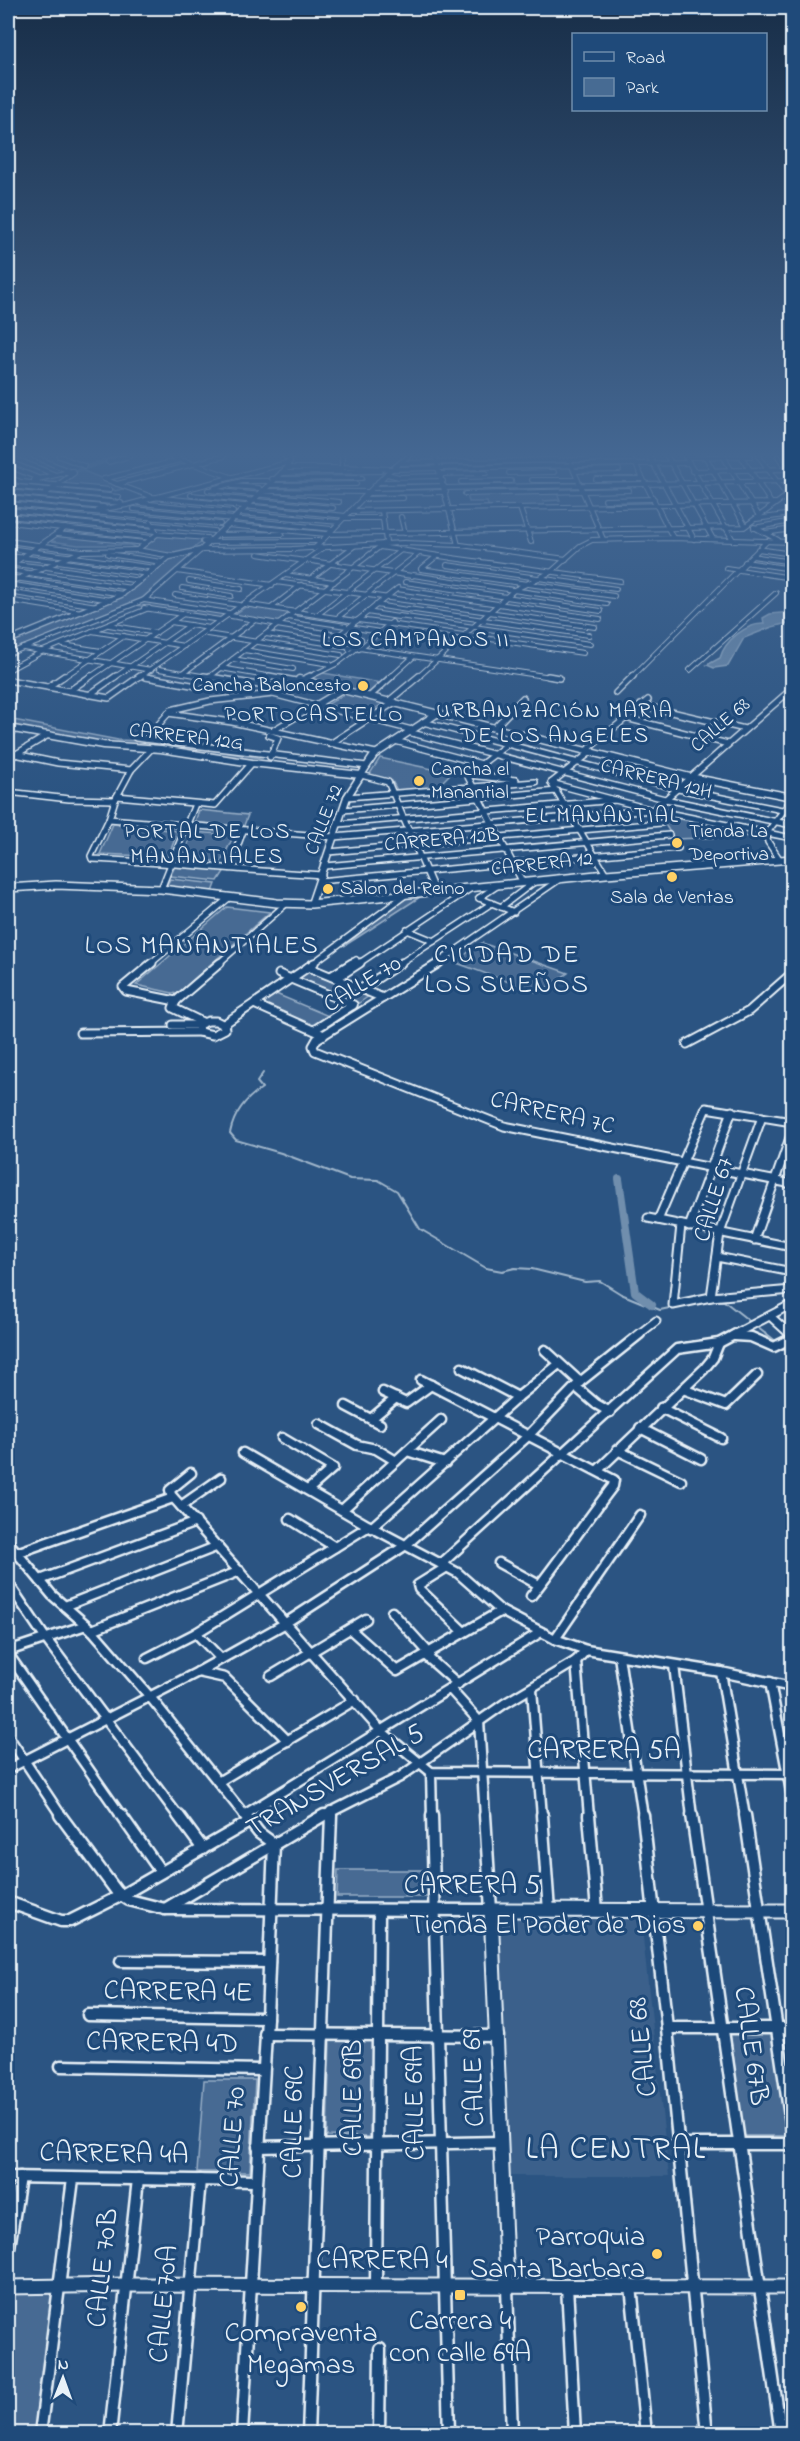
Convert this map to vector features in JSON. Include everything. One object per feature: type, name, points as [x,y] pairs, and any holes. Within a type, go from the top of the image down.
[{"type":"main road","name":"CARRERA 12","points":[[8,888],[56,885],[114,890],[161,889],[311,904],[606,874],[792,859]]},
{"type":"street","points":[[19,570],[131,588]]},
{"type":"street","points":[[8,584],[38,570]]},
{"type":"street","points":[[64,570],[140,581]]},
{"type":"street","points":[[120,570],[148,574]]},
{"type":"street","points":[[8,641],[111,600],[123,594],[153,570]]},
{"type":"street","points":[[292,570],[147,677],[197,686],[349,570]]},
{"type":"street","points":[[310,579],[322,570]]},
{"type":"street","points":[[369,570],[607,604]]},
{"type":"street","points":[[338,618],[399,570]]},
{"type":"street","points":[[336,635],[420,570]]},
{"type":"street","points":[[428,570],[614,596]]},
{"type":"street","points":[[480,570],[616,588]]},
{"type":"street","points":[[479,585],[496,570]]},
{"type":"street","points":[[536,570],[620,581]]},
{"type":"street","points":[[330,744],[392,702],[505,597],[553,570]]},
{"type":"street","points":[[616,693],[738,570],[792,578]]},
{"type":"street","points":[[8,654],[144,600],[177,571],[251,582],[301,585],[595,627]]},
{"type":"street","points":[[317,615],[375,571]]},
{"type":"street","points":[[21,647],[150,670],[283,689],[338,663],[370,640],[427,593],[444,572]]},
{"type":"street","points":[[167,603],[196,574]]},
{"type":"street","points":[[285,575],[334,582]]},
{"type":"street","points":[[8,578],[123,594]]},
{"type":"street","points":[[189,581],[241,589]]},
{"type":"street","points":[[222,603],[251,582]]},
{"type":"street","points":[[405,582],[601,611]]},
{"type":"street","points":[[8,584],[111,600]]},
{"type":"street","points":[[271,608],[301,585]]},
{"type":"street","points":[[182,588],[231,596]]},
{"type":"street","points":[[396,589],[600,619]]},
{"type":"street","points":[[8,592],[97,606]]},
{"type":"street","points":[[690,670],[776,593]]},
{"type":"street","points":[[175,595],[583,653]]},
{"type":"street","points":[[8,600],[82,612]]},
{"type":"street","points":[[144,600],[361,639],[330,664],[273,694],[258,698],[210,701],[174,709],[146,738]]},
{"type":"street","points":[[130,605],[220,620]]},
{"type":"street","points":[[376,605],[589,635]]},
{"type":"street","points":[[8,670],[43,651],[149,608]]},
{"type":"street","points":[[367,612],[590,644]]},
{"type":"street","points":[[69,691],[183,614]]},
{"type":"street","points":[[8,680],[109,698],[230,615]]},
{"type":"street","points":[[288,617],[380,632]]},
{"type":"street","points":[[183,673],[255,620]]},
{"type":"street","points":[[171,622],[209,628]]},
{"type":"street","points":[[109,625],[156,633]]},
{"type":"street","points":[[89,694],[190,625]]},
{"type":"street","points":[[348,627],[339,635],[370,640]]},
{"type":"street","points":[[72,628],[184,646]]},
{"type":"street","points":[[207,634],[341,655]]},
{"type":"street","points":[[266,634],[559,678]]},
{"type":"street","points":[[48,687],[124,636]]},
{"type":"street","points":[[60,644],[102,651]]},
{"type":"street","points":[[244,650],[330,664]]},
{"type":"street","points":[[370,696],[413,657]]},
{"type":"street","points":[[233,659],[293,669]]},
{"type":"street","points":[[281,678],[305,660]]},
{"type":"street","points":[[221,668],[342,689],[690,777],[792,798],[766,834]]},
{"type":"street","points":[[274,734],[342,689]]},
{"type":"street","name":"CARRERA 12H","points":[[273,694],[665,799],[792,825]]},
{"type":"street","name":"CALLE 68","points":[[653,810],[786,694]]},
{"type":"street","points":[[494,728],[523,698]]},
{"type":"street","points":[[551,783],[648,700]]},
{"type":"street","points":[[641,705],[746,729]]},
{"type":"street","name":"CALLE 72","points":[[311,904],[347,797],[367,766],[376,753],[438,713]]},
{"type":"street","points":[[167,714],[232,722],[274,734],[376,753]]},
{"type":"street","points":[[626,718],[728,744]]},
{"type":"street","points":[[423,722],[678,789],[792,812]]},
{"type":"street","points":[[468,735],[483,725]]},
{"type":"street","name":"CARRERA 12G","points":[[8,728],[103,745],[152,748],[361,776]]},
{"type":"street","points":[[265,764],[278,738],[274,734]]},
{"type":"street","points":[[467,775],[521,734]]},
{"type":"street","points":[[8,759],[48,735]]},
{"type":"street","name":"CARRERA 12G","points":[[136,738],[367,766]]},
{"type":"street","points":[[394,741],[482,764]]},
{"type":"street","points":[[152,748],[131,770],[116,798],[110,819],[91,856],[95,860],[172,862],[321,878],[426,872],[678,848]]},
{"type":"street","points":[[15,754],[58,763],[131,770]]},
{"type":"street","points":[[8,792],[69,799],[116,798],[210,806],[218,804],[252,763]]},
{"type":"street","points":[[467,775],[551,783],[653,810],[792,838]]},
{"type":"street","points":[[467,775],[523,883]]},
{"type":"street","points":[[361,776],[387,782],[435,892]]},
{"type":"street","points":[[347,797],[535,782]]},
{"type":"street","points":[[551,783],[606,874]]},
{"type":"street","points":[[343,810],[557,791]]},
{"type":"street","points":[[339,824],[616,800]]},
{"type":"street","points":[[161,889],[195,804]]},
{"type":"street","points":[[110,819],[187,827],[334,837],[653,810]]},
{"type":"street","points":[[329,852],[661,823]]},
{"type":"street","points":[[229,868],[243,831]]},
{"type":"street","points":[[766,834],[768,842],[780,860]]},
{"type":"street","name":"CARRERA 12B","points":[[325,866],[669,835]]},
{"type":"street","name":"CALLE 70","points":[[313,1049],[313,1043],[324,1035],[514,912],[560,879]]},
{"type":"street","points":[[501,907],[534,882]]},
{"type":"street","points":[[496,886],[479,898],[514,912]]},
{"type":"street","points":[[334,977],[407,933],[407,930],[470,889]]},
{"type":"street","points":[[224,1024],[308,967],[404,896]]},
{"type":"street","points":[[176,1001],[123,989],[230,897]]},
{"type":"street","points":[[224,1024],[225,1029],[217,1034],[200,1027],[173,1008],[176,1001],[287,903]]},
{"type":"street","points":[[360,989],[492,903]]},
{"type":"street","points":[[407,930],[434,940]]},
{"type":"street","points":[[308,967],[383,998]]},
{"type":"street","points":[[687,1044],[749,1011],[792,973]]},
{"type":"street","points":[[279,974],[353,1005],[314,1030]]},
{"type":"street","points":[[254,1004],[324,1035]]},
{"type":"street","points":[[80,1033],[200,1027],[216,1021],[224,1024]]},
{"type":"street","points":[[173,1025],[200,1027]]},
{"type":"street","name":"CARRERA 7C","points":[[313,1049],[318,1054],[504,1126],[792,1184]]},
{"type":"street","points":[[658,1220],[704,1109],[709,1107],[792,1122]]},
{"type":"street","points":[[732,1111],[685,1226],[673,1305],[711,1297],[792,1290]]},
{"type":"street","name":"CALLE 67","points":[[711,1297],[720,1233],[762,1117]]},
{"type":"street","points":[[754,1240],[792,1132]]},
{"type":"street","points":[[648,1218],[790,1247],[792,1234]]},
{"type":"street","points":[[717,1257],[792,1272]]},
{"type":"street","points":[[464,1632],[419,1589],[418,1585],[444,1566],[561,1453],[610,1412],[677,1349],[719,1343],[792,1304]]},
{"type":"street","points":[[741,1331],[774,1347],[792,1337],[770,1316]]},
{"type":"street","points":[[8,1769],[151,1698],[284,1624],[406,1545],[528,1436],[578,1384],[656,1321]]},
{"type":"street","points":[[733,1336],[751,1337]]},
{"type":"street","points":[[598,1470],[713,1358],[719,1343]]},
{"type":"street","points":[[545,1350],[596,1404],[610,1412]]},
{"type":"street","points":[[147,1658],[196,1633],[370,1527],[518,1397],[560,1364]]},
{"type":"street","points":[[462,1368],[518,1397]]},
{"type":"street","points":[[683,1389],[726,1405],[757,1375]]},
{"type":"street","points":[[421,1380],[614,1480],[613,1486],[582,1526],[563,1557],[531,1596]]},
{"type":"street","points":[[383,1392],[409,1402],[431,1385]]},
{"type":"street","points":[[371,1419],[396,1398]]},
{"type":"street","points":[[346,1406],[380,1424]]},
{"type":"street","points":[[661,1408],[721,1438]]},
{"type":"street","points":[[342,1510],[441,1420]]},
{"type":"street","points":[[319,1424],[357,1445],[376,1449],[396,1461]]},
{"type":"street","points":[[640,1428],[701,1459]]},
{"type":"street","points":[[282,1438],[333,1468],[308,1490]]},
{"type":"street","points":[[407,1450],[445,1463]]},
{"type":"street","points":[[617,1450],[681,1481]]},
{"type":"street","points":[[243,1453],[370,1527],[458,1573],[501,1611],[555,1639],[586,1650],[721,1672],[792,1687]]},
{"type":"street","points":[[191,1473],[170,1490],[173,1498],[381,1731],[418,1764],[431,1772]]},
{"type":"street","points":[[181,1506],[221,1478]]},
{"type":"street","points":[[12,1554],[173,1498]]},
{"type":"street","points":[[555,1639],[640,1515]]},
{"type":"street","points":[[290,1519],[335,1547]]},
{"type":"street","points":[[40,1580],[196,1522]]},
{"type":"street","points":[[8,1542],[12,1554],[89,1627],[151,1698],[247,1819],[259,1833],[274,1844]]},
{"type":"street","points":[[65,1606],[218,1546]]},
{"type":"street","points":[[499,1563],[539,1585]]},
{"type":"street","points":[[161,1872],[66,1740],[8,1652],[89,1627],[240,1571]]},
{"type":"street","points":[[8,1583],[46,1639],[203,1849]]},
{"type":"street","points":[[350,1629],[391,1668],[398,1671],[501,1611]]},
{"type":"street","points":[[392,1612],[454,1686],[479,1721]]},
{"type":"street","points":[[271,1676],[366,1619]]},
{"type":"street","points":[[8,1902],[61,1921],[70,1921],[122,1895],[203,1849],[381,1731],[541,1632]]},
{"type":"street","points":[[196,1633],[221,1659]]},
{"type":"street","name":"TRANSVERSAL 5","points":[[165,1909],[331,1811],[382,1788],[479,1721],[576,1661],[586,1650]]},
{"type":"street","name":"CALLE 68","points":[[619,1656],[638,1774],[667,2028],[707,2433]]},
{"type":"street","points":[[576,1661],[597,1911]]},
{"type":"street","name":"CALLE 67B","points":[[674,1665],[686,1774],[781,2433]]},
{"type":"street","points":[[198,1672],[225,1678],[288,1741]]},
{"type":"street","points":[[721,1672],[761,1912],[792,2130]]},
{"type":"street","points":[[770,1682],[790,1774],[792,1797]]},
{"type":"street","points":[[532,1689],[549,1911]]},
{"type":"street","points":[[218,1782],[355,1700]]},
{"type":"street","name":"CALLE 69","points":[[479,1721],[498,2036],[512,2433]]},
{"type":"street","points":[[8,1736],[56,1808],[117,1892],[122,1895]]},
{"type":"street","name":"CARRERA 5A","points":[[431,1772],[790,1774]]},
{"type":"street","name":"CALLE 69A","points":[[431,1772],[449,2433]]},
{"type":"street","name":"CALLE 69C","points":[[308,2433],[331,1811]]},
{"type":"street","name":"CALLE 70","points":[[242,2433],[255,2181],[267,2018],[274,1844]]},
{"type":"street","name":"CARRERA 5","points":[[122,1895],[153,1907],[165,1909],[792,1911]]},
{"type":"street","name":"CALLE 69B","points":[[376,2287],[379,1910]]},
{"type":"street","points":[[121,1961],[269,1962]]},
{"type":"street","name":"CARRERA 4E","points":[[88,2015],[267,2018]]},
{"type":"street","points":[[667,2028],[792,2028]]},
{"type":"street","name":"CARRERA 4D","points":[[265,2034],[498,2036]]},
{"type":"street","name":"CARRERA 4D","points":[[61,2066],[262,2070]]},
{"type":"street","points":[[258,2147],[501,2142]]},
{"type":"street","points":[[678,2144],[792,2144]]},
{"type":"street","points":[[8,2254],[14,2177]]},
{"type":"street","name":"CARRERA 4A","points":[[14,2177],[255,2181]]},
{"type":"street","points":[[40,2433],[73,2179]]},
{"type":"street","name":"CALLE 70B","points":[[110,2433],[138,2179]]},
{"type":"street","name":"CALLE 70A","points":[[177,2433],[200,2180]]},
{"type":"street","name":"CARRERA 4","points":[[8,2287],[126,2285],[792,2286]]},
{"type":"street","points":[[567,2286],[575,2433]]},
{"type":"street","points":[[631,2286],[646,2433]]},
{"type":"street","points":[[379,2433],[380,2349]]},
{"type":"shaded area","points":[[792,612],[792,622],[744,638],[728,666],[714,668],[707,665],[720,658],[727,645],[738,634],[751,626],[764,624],[763,618],[770,614]]},
{"type":"shaded area","points":[[499,1919],[641,1919],[669,2176],[510,2176]]},
{"type":"green space","points":[[154,570],[174,570],[142,598],[8,652],[8,643],[123,596]]},
{"type":"green space","points":[[144,601],[227,614],[220,619],[135,605]]},
{"type":"green space","points":[[247,606],[292,612],[279,622],[234,615]]},
{"type":"green space","points":[[323,673],[381,683],[368,694],[308,679]]},
{"type":"green space","points":[[346,693],[385,702],[364,716],[325,706]]},
{"type":"green space","points":[[8,719],[118,740],[164,742],[260,758],[256,760],[237,759],[98,742],[8,725]]},
{"type":"green space","points":[[380,758],[451,773],[438,786],[462,784],[463,787],[398,792],[392,781],[369,775]]},
{"type":"green space","points":[[199,810],[248,815],[243,828],[194,825]]},
{"type":"green space","points":[[658,813],[761,836],[674,839]]},
{"type":"green space","points":[[113,824],[178,831],[168,857],[100,854]]},
{"type":"green space","points":[[193,832],[234,835],[221,862],[182,858]]},
{"type":"green space","points":[[176,865],[225,870],[218,881],[170,876]]},
{"type":"green space","points":[[170,879],[216,884],[213,892],[166,887]]},
{"type":"green space","points":[[423,895],[355,939],[344,946],[405,897]]},
{"type":"green space","points":[[227,907],[270,912],[177,994],[136,985]]},
{"type":"green space","points":[[482,943],[568,973],[539,993],[454,962]]},
{"type":"green space","points":[[310,970],[372,994],[359,1003],[297,977]]},
{"type":"green space","points":[[276,994],[331,1017],[314,1027],[259,1004]]},
{"type":"green space","points":[[338,1870],[429,1870],[429,1897],[337,1897]]},
{"type":"green space","points":[[730,2033],[772,2033],[788,2136],[744,2136]]},
{"type":"green space","points":[[330,2040],[372,2040],[370,2137],[327,2136]]},
{"type":"green space","points":[[204,2080],[255,2080],[250,2172],[197,2172]]},
{"type":"green space","points":[[8,2293],[54,2293],[35,2433],[8,2434]]},
{"type":"waterway","points":[[263,1073],[257,1082],[262,1088],[245,1102],[234,1119],[230,1133],[236,1140],[281,1153],[350,1179],[378,1180],[397,1191],[420,1229],[486,1268],[502,1271],[515,1268],[532,1269],[585,1282],[600,1281],[621,1294],[660,1310],[674,1307]]},
{"type":"waterway","points":[[619,1179],[635,1292],[652,1305]]},
{"type":"waterway","points":[[715,1300],[724,1301],[767,1335]]},
{"type":"waterway","points":[[766,1334],[776,1342]]},
{"type":"waterway","points":[[782,1347],[792,1353]]},
{"type":"place","name":"Cancha Baloncesto","points":[[363,686]]},
{"type":"place","name":"Cancha el Manantial","points":[[419,781]]},
{"type":"place","name":"Tienda La Deportiva","points":[[677,843]]},
{"type":"place","name":"Sala de Ventas","points":[[672,877]]},
{"type":"place","name":"Salon del Reino","points":[[328,889]]},
{"type":"place","name":"Tienda El Poder de Dios","points":[[698,1926]]},
{"type":"place","name":"Parroquia Santa Barbara","points":[[657,2254]]},
{"type":"place","name":"Carrera 4 con calle 69A","points":[[460,2295]]},
{"type":"place","name":"Compraventa Megamas","points":[[301,2307]]},
{"type":"district","name":"LOS CAMPANOS II","points":[[416,641]]},
{"type":"district","name":"PORTOCASTELLO","points":[[314,716]]},
{"type":"district","name":"URBANIZACIÓN MARIA DE LOS ANGELES","points":[[555,724]]},
{"type":"district","name":"EL MANANTIAL","points":[[602,817]]},
{"type":"district","name":"PORTAL DE LOS MANANTIALES","points":[[207,846]]},
{"type":"district","name":"LOS MANANTIALES","points":[[202,947]]},
{"type":"district","name":"CIUDAD DE LOS SUEÑOS","points":[[507,971]]},
{"type":"district","name":"LA CENTRAL","points":[[616,2150]]}]
